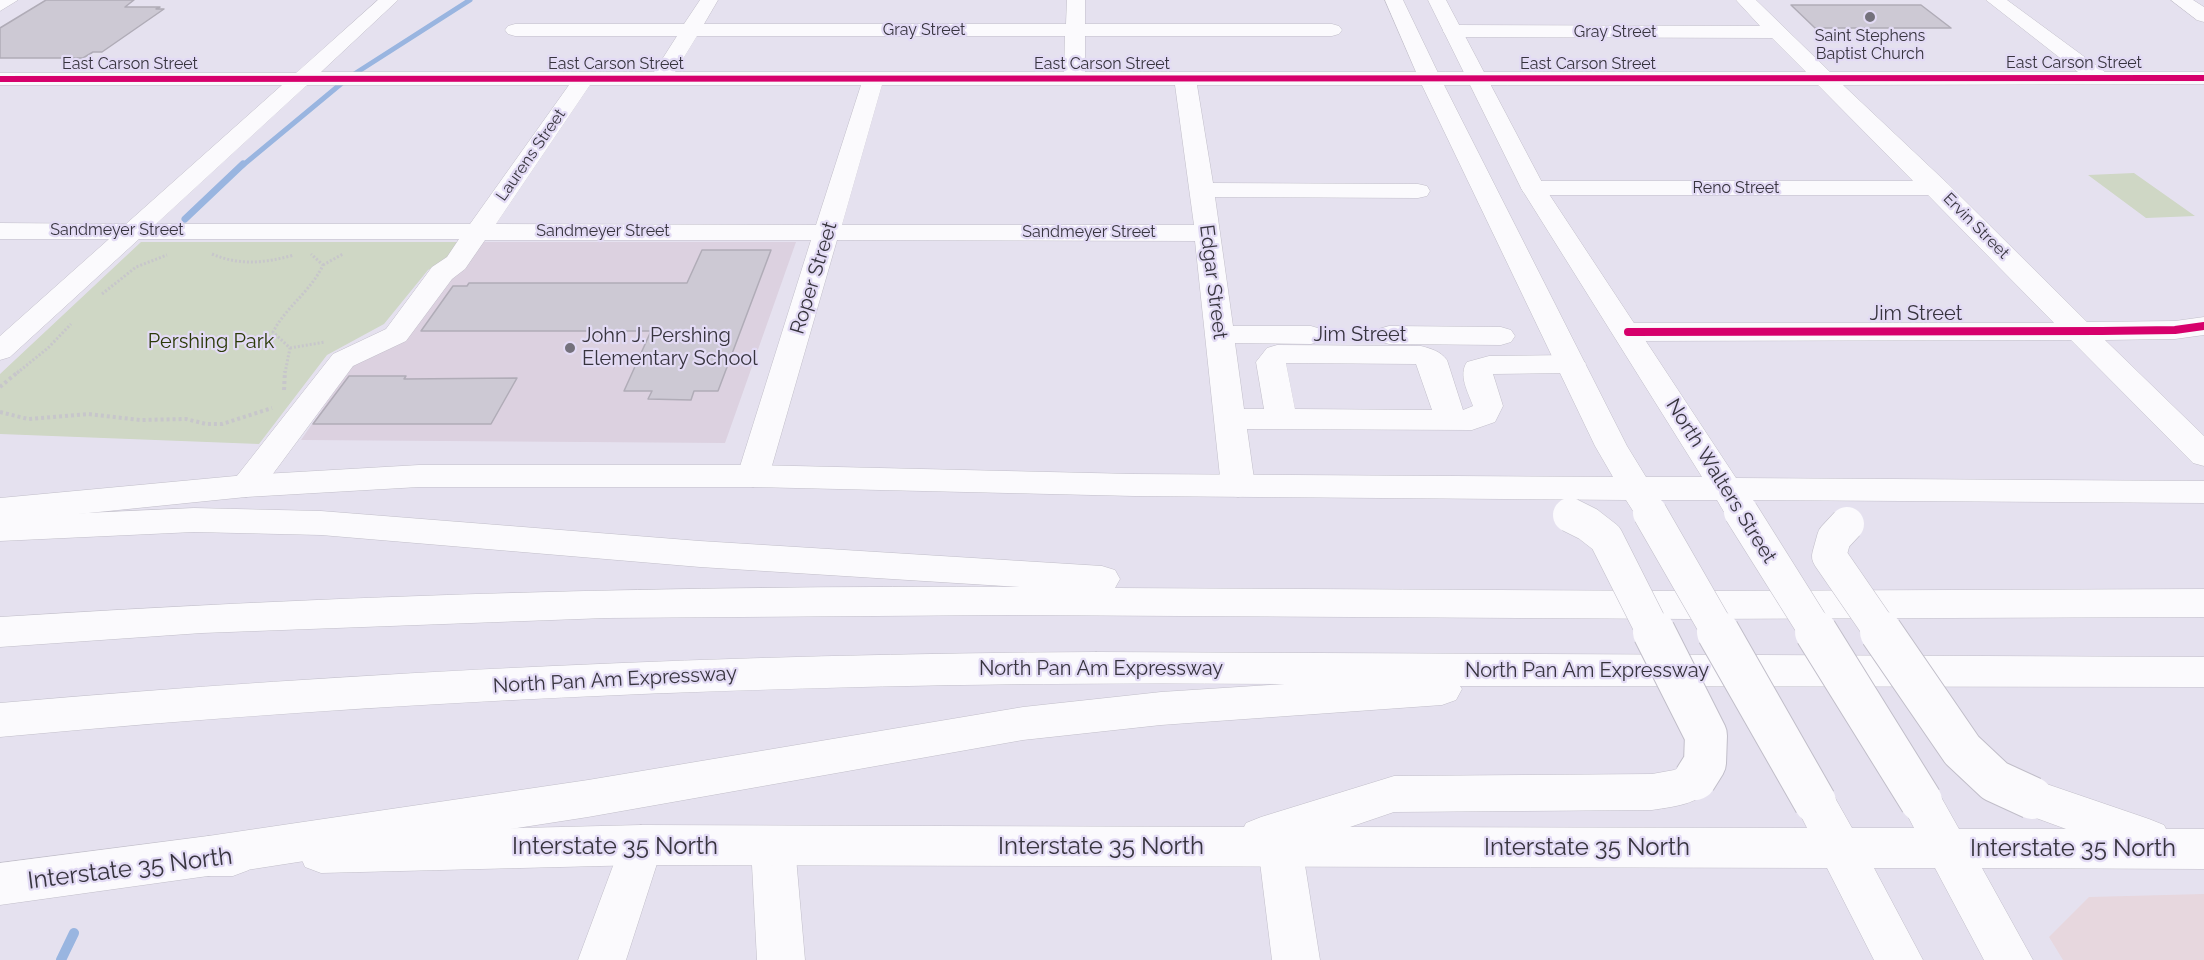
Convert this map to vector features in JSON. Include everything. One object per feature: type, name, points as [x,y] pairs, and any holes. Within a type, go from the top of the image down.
[{"type":"main road","points":[[0,351],[389,0]]},
{"type":"main road","points":[[660,79],[709,0]]},
{"type":"main road","points":[[1074,79],[1076,0]]},
{"type":"main road","points":[[1394,0],[1430,79],[1611,446],[1815,802],[1899,960]]},
{"type":"main road","name":"North Walters Street","points":[[1437,0],[1533,188],[1628,332],[1921,801],[2009,960]]},
{"type":"main road","name":"Ervin Street","points":[[1745,0],[1938,188],[2204,455]]},
{"type":"main road","points":[[1995,0],[2100,78]]},
{"type":"main road","points":[[2180,0],[2204,16]]},
{"type":"main road","name":"Gray Street","points":[[515,30],[1332,30]]},
{"type":"main road","name":"Gray Street","points":[[1453,31],[1777,32]]},
{"type":"main road","name":"East Carson Street","points":[[0,79],[2204,78]]},
{"type":"main road","name":"Laurens Street","points":[[246,486],[343,360],[396,335],[442,273],[456,263],[584,79]]},
{"type":"main road","name":"Roper Street","points":[[753,476],[873,79]]},
{"type":"main road","name":"Edgar Street","points":[[1185,79],[1202,190],[1238,486]]},
{"type":"main road","name":"Reno Street","points":[[1533,188],[1938,188]]},
{"type":"main road","points":[[1202,190],[1418,191]]},
{"type":"main road","name":"Sandmeyer Street","points":[[0,231],[1207,233]]},
{"type":"main road","name":"Jim Street","points":[[1628,332],[2080,331],[2175,330],[2204,326]]},
{"type":"main road","name":"Jim Street","points":[[1220,334],[1501,336]]},
{"type":"main road","points":[[1281,419],[1271,362],[1277,354],[1420,355],[1432,360],[1451,420]]},
{"type":"main road","points":[[1231,419],[1472,420],[1484,415],[1488,406],[1478,377],[1478,368],[1489,364],[1571,364]]},
{"type":"main road","points":[[0,510],[246,486],[419,476],[753,476],[1398,487],[1643,501],[1734,501],[1943,492],[2204,492]]},
{"type":"main road","points":[[1234,846],[1394,794],[1652,792],[1682,787],[1695,778],[1705,763],[1707,735],[1606,538],[1588,524],[1570,515],[1516,503],[1398,487]]},
{"type":"main road","points":[[1943,492],[1864,515],[1847,524],[1834,538],[1829,556],[1962,750],[1995,781],[2032,798],[2191,849]]},
{"type":"main road","points":[[0,529],[194,520],[321,523],[700,554],[1011,574],[1620,605]]},
{"type":"main road","points":[[0,632],[460,605],[924,599],[1620,605],[2204,603]]},
{"type":"main road","name":"North Pan Am Expressway","points":[[0,720],[287,697],[614,678],[831,671],[1076,668],[1637,672],[2204,672]]},
{"type":"main road","points":[[208,856],[491,814],[717,777],[928,738],[1067,718],[1261,700],[1350,697],[1637,672]]},
{"type":"main road","points":[[602,960],[641,845]]},
{"type":"main road","name":"Interstate 35 North","points":[[0,884],[208,856],[641,845],[2191,849]]},
{"type":"main road","points":[[773,846],[781,960]]},
{"type":"main road","points":[[1280,846],[1296,960]]},
{"type":"path","points":[[208,252],[224,261],[250,264],[304,253],[313,254],[323,265]]},
{"type":"path","points":[[283,394],[286,386],[285,368],[290,348],[273,332],[277,322],[317,280],[323,265],[335,261],[345,252]]},
{"type":"path","points":[[96,299],[136,267],[175,253]]},
{"type":"path","points":[[0,387],[48,348],[75,319]]},
{"type":"path","points":[[0,412],[27,419],[88,414],[222,424],[261,412],[279,402]]},
{"type":"shaded area","name":"John J. Pershing Elementary School","points":[[479,242],[796,242],[725,443],[301,440],[354,363]]},
{"type":"shaded area","points":[[2204,894],[2204,960],[2063,960],[2049,937],[2089,897]]},
{"type":"green space","points":[[2134,173],[2195,216],[2146,218],[2088,175]]},
{"type":"green space","name":"Pershing Park","points":[[141,242],[460,242],[447,258],[428,270],[384,324],[327,355],[259,444],[0,434],[0,374]]},
{"type":"building","points":[[46,0],[134,0],[125,7],[164,9],[102,52],[93,52],[83,58],[0,58],[0,28]]},
{"type":"building","name":"Saint Stephens Baptist Church","points":[[1791,5],[1921,5],[1951,28],[1815,28]]},
{"type":"building","points":[[702,250],[771,250],[718,391],[694,391],[691,400],[648,399],[652,391],[624,391],[651,331],[421,331],[453,286],[467,286],[469,283],[687,283]]},
{"type":"building","points":[[349,376],[406,376],[404,379],[517,378],[491,424],[313,424]]},
{"type":"waterway","points":[[242,166],[348,78],[470,0]]},
{"type":"waterway","points":[[185,219],[243,164]]},
{"type":"waterway","points":[[61,960],[74,933]]},
{"type":"cycle path","points":[[0,79],[2204,78]]},
{"type":"cycle path","points":[[1628,332],[2102,331],[2175,330],[2204,326]]},
{"type":"place","name":"Saint Stephens Baptist Church","points":[[1870,17]]},
{"type":"place","name":"John J. Pershing Elementary School","points":[[570,348]]}]
